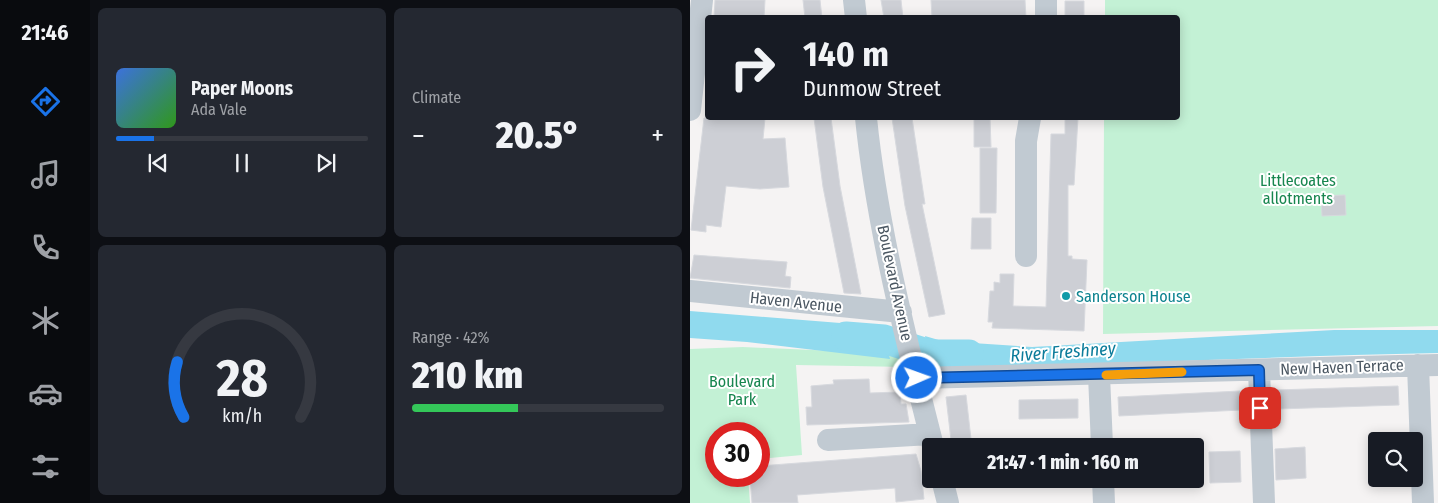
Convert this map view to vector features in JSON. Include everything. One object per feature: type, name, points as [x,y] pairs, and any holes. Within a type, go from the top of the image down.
[{"type":"street","points":[[690,110],[702,0]]},
{"type":"street","points":[[854,0],[856,15]]},
{"type":"street","points":[[1046,0],[1046,15]]},
{"type":"street","name":"Boulevard Avenue","points":[[866,120],[872,172],[902,316],[932,438]]},
{"type":"street","points":[[1026,256],[1026,141],[1030,120]]},
{"type":"street","name":"Haven Avenue","points":[[690,291],[902,316]]},
{"type":"street","points":[[1423,503],[1428,365]]},
{"type":"street","name":"New Haven Terrace","points":[[916,374],[1099,375],[1428,365]]},
{"type":"street","points":[[1259,370],[1264,503]]},
{"type":"street","points":[[1099,375],[1102,438]]},
{"type":"street","points":[[828,440],[922,440]]},
{"type":"street","points":[[944,488],[948,503]]},
{"type":"street","points":[[1103,488],[1104,503]]},
{"type":"green space","name":"Littlecoates allotments","points":[[1105,0],[1438,0],[1438,326],[1103,334],[1104,120],[1180,120],[1180,15],[1105,15]]},
{"type":"green space","name":"Boulevard Park","points":[[743,347],[903,354],[908,367],[796,365],[802,455],[770,458],[770,422],[705,422],[705,487],[749,487],[750,503],[690,503],[690,349]]},
{"type":"water","points":[[690,311],[878,326],[882,330],[890,359],[747,342],[690,338]]},
{"type":"water","points":[[1334,330],[1438,330],[1438,353],[934,368],[925,336],[942,341],[1032,347]]},
{"type":"building","points":[[715,0],[765,0],[764,15],[714,15]]},
{"type":"building","points":[[803,0],[820,0],[822,15],[805,15]]},
{"type":"building","points":[[881,0],[901,0],[903,15],[884,15]]},
{"type":"building","points":[[931,0],[1025,0],[1026,15],[932,15]]},
{"type":"building","points":[[1065,1],[1084,1],[1084,15],[1065,15]]},
{"type":"building","points":[[704,118],[705,120],[765,120],[763,139],[785,138],[789,187],[760,189],[726,186],[721,227],[706,225],[706,232],[691,230]]},
{"type":"building","points":[[814,120],[831,120],[840,186],[861,294],[844,293],[823,187]]},
{"type":"building","points":[[892,120],[912,120],[925,204],[922,204],[945,314],[929,317],[905,206]]},
{"type":"building","points":[[974,120],[990,120],[991,147],[974,147]]},
{"type":"building","name":"Sanderson House","points":[[1065,120],[1078,120],[1074,185],[1068,185],[1068,256],[1072,256],[1072,259],[1087,260],[1084,331],[992,328],[993,322],[988,322],[990,291],[994,291],[994,282],[1000,283],[1000,274],[1014,274],[1013,306],[1046,307],[1051,134],[1065,134]]},
{"type":"building","points":[[980,148],[997,148],[996,213],[980,213]]},
{"type":"building","points":[[1345,195],[1346,215],[1322,216],[1321,196]]},
{"type":"building","points":[[972,218],[991,218],[991,249],[971,249]]},
{"type":"building","points":[[694,255],[787,262],[785,276],[791,277],[790,288],[690,278]]},
{"type":"building","points":[[869,379],[870,393],[900,392],[901,404],[906,404],[909,422],[807,425],[806,407],[812,407],[811,386],[834,384],[833,380]]},
{"type":"building","points":[[1398,386],[1399,405],[1278,409],[1277,390]]},
{"type":"building","points":[[1240,391],[1241,410],[1119,416],[1118,397]]},
{"type":"building","points":[[966,395],[971,438],[951,438],[946,397]]},
{"type":"building","points":[[1078,399],[1078,418],[1019,419],[1019,400]]},
{"type":"building","points":[[1305,447],[1306,478],[1276,480],[1275,449]]},
{"type":"building","points":[[1240,451],[1241,482],[1210,483],[1209,452]]},
{"type":"building","points":[[916,454],[921,471],[924,499],[896,502],[895,488],[797,495],[798,503],[752,503],[751,487],[770,487],[770,465]]},
{"type":"waterway","name":"River Freshney","points":[[846,336],[884,339],[930,354],[969,354]]},
{"type":"slow traffic","points":[[1106,375],[1182,372]]},
{"type":"place","name":"Sanderson House","points":[[1066,296]]},
{"type":"route","points":[[917,378],[1259,370],[1260,408]]}]
